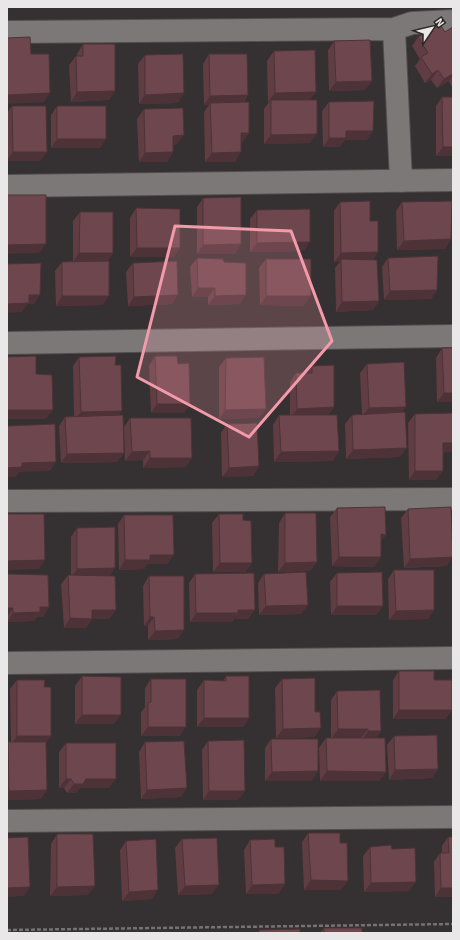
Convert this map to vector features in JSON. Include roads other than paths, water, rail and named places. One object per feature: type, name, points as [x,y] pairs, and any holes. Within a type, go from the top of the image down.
[{"type":"street","points":[[7,32],[394,29],[412,23],[453,21]]},
{"type":"street","points":[[394,29],[401,181]]},
{"type":"street","points":[[7,186],[453,180]]},
{"type":"street","points":[[7,343],[453,336]]},
{"type":"street","points":[[7,501],[453,500]]},
{"type":"street","points":[[7,663],[453,658]]},
{"type":"street","points":[[7,821],[453,817]]}]
